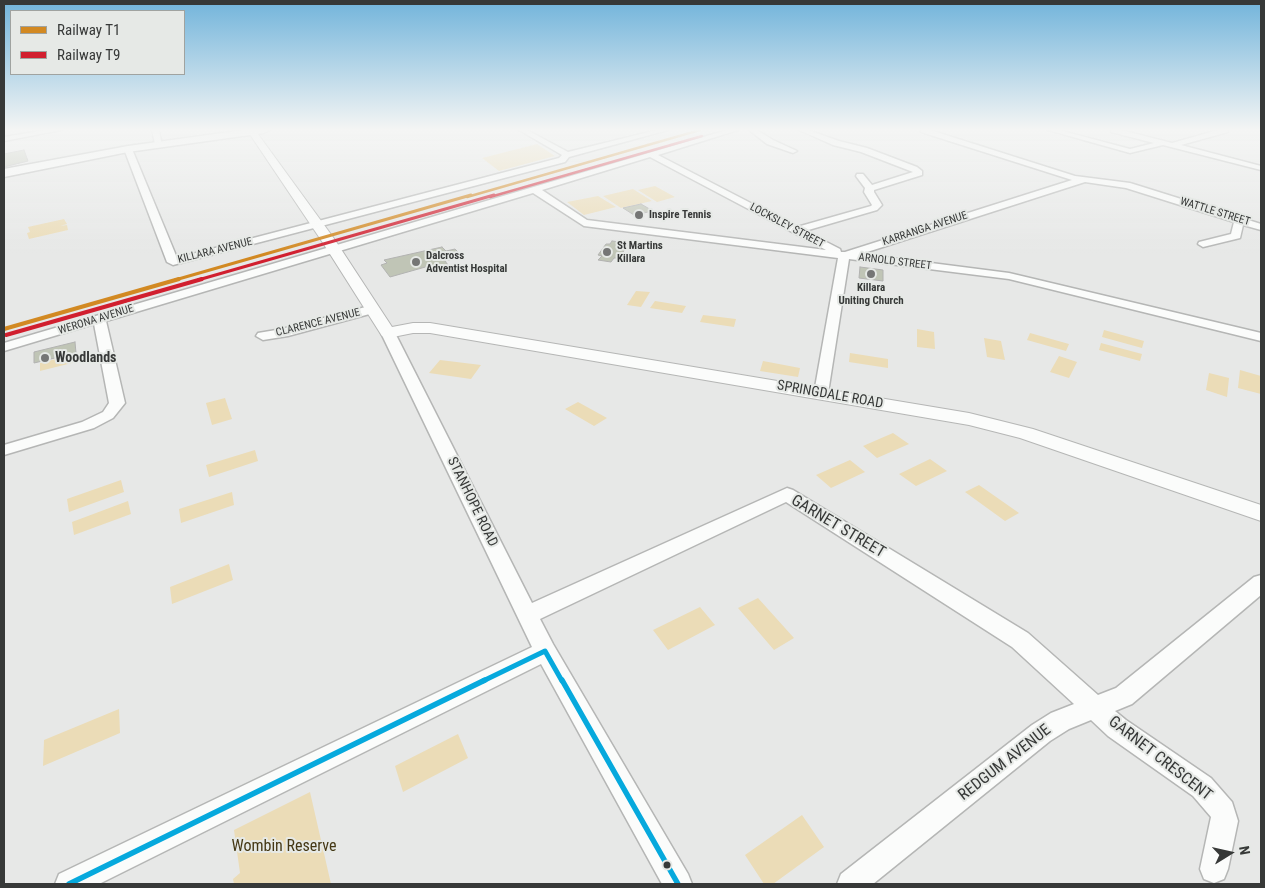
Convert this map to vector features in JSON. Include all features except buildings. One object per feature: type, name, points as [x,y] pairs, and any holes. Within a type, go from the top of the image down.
[{"type":"main road","name":"STANHOPE ROAD","points":[[282,171],[388,333]]},
{"type":"main road","name":"SPRINGDALE ROAD","points":[[388,333],[413,328],[430,328],[969,419],[1018,431],[1261,513]]},
{"type":"street","name":"KILLARA AVENUE","points":[[137,171],[173,262],[319,228]]},
{"type":"street","points":[[319,228],[521,171]]},
{"type":"street","name":"WERONA AVENUE","points":[[4,347],[99,320],[332,245],[592,171]]},
{"type":"street","name":"LOCKSLEY STREET","points":[[684,171],[844,256]]},
{"type":"street","points":[[870,188],[919,173],[917,171]]},
{"type":"street","points":[[1055,171],[1082,180]]},
{"type":"street","points":[[797,230],[877,206],[869,192],[870,188],[860,176]]},
{"type":"street","name":"WATTLE STREET","points":[[1082,180],[1127,185],[1261,226]]},
{"type":"street","name":"KARRANGA AVENUE","points":[[844,256],[1082,180]]},
{"type":"street","name":"ARNOLD STREET","points":[[534,189],[584,223],[1017,278],[1261,337]]},
{"type":"street","points":[[1202,244],[1236,236],[1239,220]]},
{"type":"street","points":[[821,393],[844,256]]},
{"type":"street","name":"CLARENCE AVENUE","points":[[263,336],[283,333],[373,310]]},
{"type":"street","points":[[4,450],[88,425],[108,415],[118,403],[99,320]]},
{"type":"street","name":"STANHOPE ROAD","points":[[388,333],[545,651],[678,884]]},
{"type":"street","name":"GARNET STREET","points":[[527,615],[788,494],[1020,640],[1096,708]]},
{"type":"street","name":"REDGUM AVENUE","points":[[851,884],[1041,733],[1060,721],[1124,696],[1261,583]]},
{"type":"street","points":[[69,884],[545,651]]},
{"type":"street","name":"GARNET CRESCENT","points":[[1096,708],[1118,728],[1188,776],[1214,799],[1223,811],[1225,821],[1214,870]]},
{"type":"green space","points":[[655,186],[675,197],[657,202],[638,190]]},
{"type":"green space","points":[[633,189],[652,201],[621,208],[603,196]]},
{"type":"green space","points":[[598,196],[616,207],[584,215],[567,202]]},
{"type":"green space","points":[[64,219],[67,224],[60,226],[67,225],[68,230],[29,239],[27,233],[30,232],[28,227]]},
{"type":"green space","points":[[636,291],[650,292],[641,307],[627,305]]},
{"type":"green space","points":[[655,301],[686,306],[682,313],[650,308]]},
{"type":"green space","points":[[703,315],[736,319],[734,327],[700,322]]},
{"type":"green space","points":[[917,329],[934,332],[935,349],[917,347]]},
{"type":"green space","points":[[1104,330],[1144,341],[1142,348],[1102,337]]},
{"type":"green space","points":[[1030,333],[1069,344],[1066,351],[1027,340]]},
{"type":"green space","points":[[984,338],[1001,341],[1005,360],[987,357]]},
{"type":"green space","points":[[1101,343],[1142,354],[1140,361],[1099,350]]},
{"type":"green space","points":[[83,352],[84,360],[40,371],[40,363]]},
{"type":"green space","points":[[850,353],[888,359],[888,368],[849,362]]},
{"type":"green space","points":[[1059,356],[1077,362],[1069,378],[1050,372]]},
{"type":"green space","points":[[440,360],[481,365],[471,379],[429,373]]},
{"type":"green space","points":[[763,361],[800,368],[798,377],[760,371]]},
{"type":"green space","points":[[1240,370],[1261,376],[1261,394],[1238,388]]},
{"type":"green space","points":[[1209,373],[1229,378],[1227,397],[1206,390]]},
{"type":"green space","points":[[225,398],[232,419],[212,425],[206,403]]},
{"type":"green space","points":[[578,402],[607,418],[594,426],[565,409]]},
{"type":"green space","points":[[893,433],[909,444],[877,458],[863,446]]},
{"type":"green space","points":[[255,450],[258,461],[209,477],[206,465]]},
{"type":"green space","points":[[930,459],[947,471],[916,486],[899,474]]},
{"type":"green space","points":[[850,460],[865,472],[831,488],[816,475]]},
{"type":"green space","points":[[121,480],[124,492],[69,512],[67,499]]},
{"type":"green space","points":[[979,485],[1019,513],[1005,521],[965,492]]},
{"type":"green space","points":[[232,492],[234,505],[181,523],[179,509]]},
{"type":"green space","points":[[128,501],[131,514],[74,535],[72,522]]},
{"type":"green space","points":[[229,564],[233,580],[172,604],[170,587]]},
{"type":"green space","points":[[758,598],[794,638],[774,650],[738,608]]},
{"type":"green space","points":[[700,607],[715,625],[668,650],[653,630]]},
{"type":"green space","points":[[119,709],[120,733],[43,766],[44,740]]},
{"type":"green space","points":[[458,734],[468,758],[403,792],[395,766]]},
{"type":"green space","name":"Wombin Reserve","points":[[310,792],[331,884],[234,884],[233,879],[240,873],[234,830]]},
{"type":"green space","points":[[802,815],[824,847],[773,884],[764,884],[745,855]]},
{"type":"rail line","name":"T1","points":[[4,329],[555,171]]},
{"type":"rail line","name":"T9","points":[[6,335],[578,171]]},
{"type":"transit line","points":[[69,884],[545,651],[678,884]]},
{"type":"place","name":"Inspire Tennis","points":[[639,215]]},
{"type":"place","name":"St Martins Killara","points":[[607,252]]},
{"type":"place","name":"Dalcross Adventist Hospital","points":[[416,262]]},
{"type":"place","name":"Killara Uniting Church","points":[[871,274]]},
{"type":"place","name":"Woodlands","points":[[45,358]]}]
